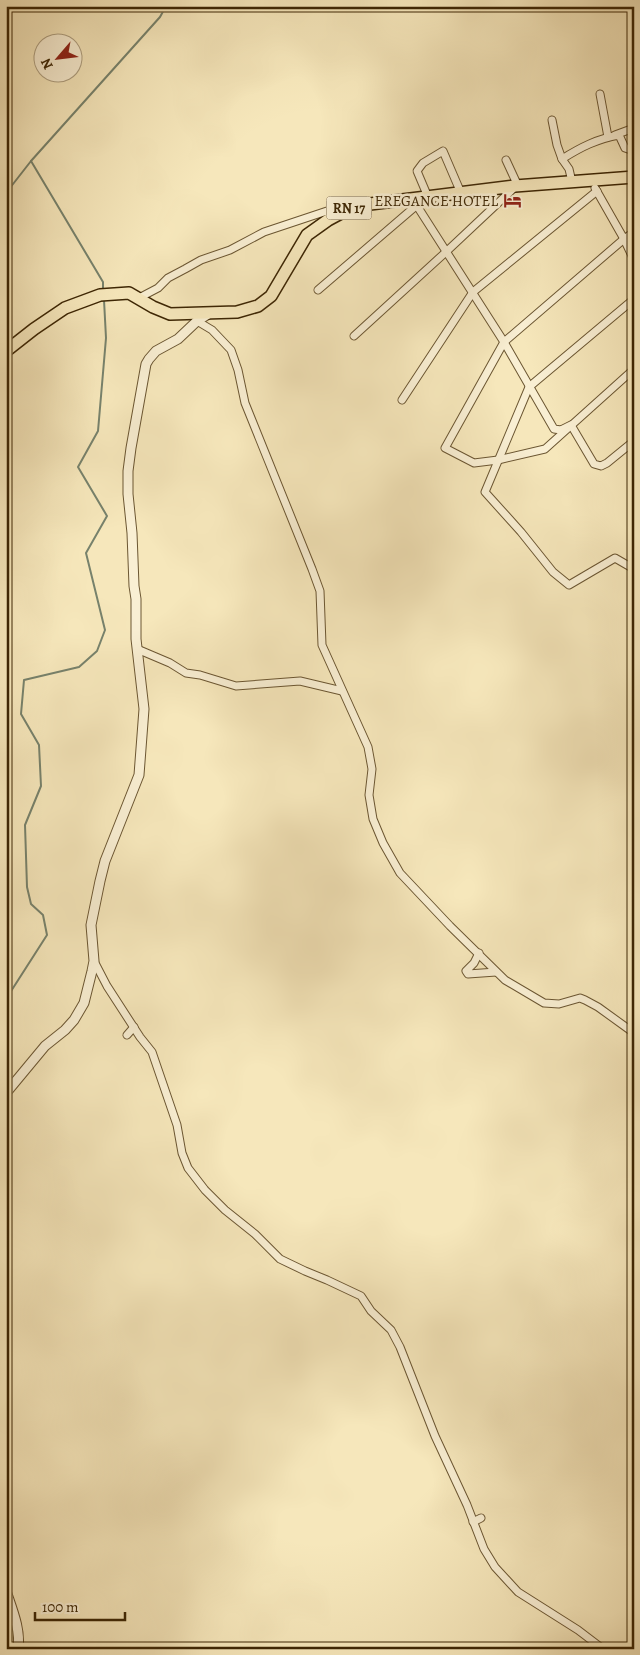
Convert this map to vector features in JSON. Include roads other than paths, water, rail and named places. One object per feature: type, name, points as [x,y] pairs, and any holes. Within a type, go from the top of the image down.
[{"type":"main road","name":"RN 17","points":[[6,351],[65,308],[100,295],[129,293],[137,299],[170,314],[237,312],[258,306],[271,296],[308,235],[343,210],[354,206],[415,202],[428,197],[517,186],[572,182],[593,186],[634,177]]},
{"type":"street","points":[[600,94],[609,137]]},
{"type":"street","points":[[552,120],[557,145],[562,159],[569,169],[572,182]]},
{"type":"street","points":[[562,159],[584,145],[634,128]]},
{"type":"street","points":[[609,137],[619,135],[625,148],[634,152]]},
{"type":"street","points":[[428,197],[417,171],[423,163],[443,152],[461,193]]},
{"type":"street","points":[[354,336],[517,186],[506,160]]},
{"type":"street","points":[[402,400],[473,292],[593,186],[634,260]]},
{"type":"street","points":[[318,290],[415,202],[504,342],[554,429],[561,430],[571,425]]},
{"type":"street","points":[[137,299],[158,288],[168,278],[202,260],[230,250],[264,232],[327,211],[343,210]]},
{"type":"street","points":[[634,232],[504,342],[445,448],[474,463],[498,460],[545,449],[634,369]]},
{"type":"street","points":[[634,299],[529,387],[485,492],[521,532],[553,572],[569,585],[615,558],[634,569]]},
{"type":"street","points":[[6,1093],[45,1046],[65,1030],[80,1012],[88,994],[94,961],[91,925],[100,881],[105,861],[140,770],[144,710],[135,624],[136,599],[128,471],[141,390],[146,364],[152,354],[178,339],[210,313]]},
{"type":"street","points":[[197,322],[212,330],[231,350],[238,370],[245,403],[320,591],[322,645],[368,747],[372,768],[369,795],[373,818],[383,842],[400,873],[496,972],[517,988],[544,1003],[554,1004],[580,998],[598,1007],[634,1033]]},
{"type":"street","points":[[571,425],[594,464],[601,466],[634,441]]},
{"type":"street","points":[[137,649],[170,663],[186,674],[200,675],[236,686],[300,681],[342,691]]},
{"type":"street","points":[[479,953],[466,971],[468,974],[496,972]]},
{"type":"street","points":[[94,961],[107,986],[152,1052],[177,1125],[182,1153],[188,1168],[205,1190],[280,1258],[361,1296],[372,1311],[391,1330],[400,1347],[435,1436],[489,1559],[511,1586],[578,1630],[603,1649]]},
{"type":"street","points":[[127,1035],[134,1027]]},
{"type":"street","points":[[473,1522],[481,1518]]},
{"type":"street","points":[[6,1591],[16,1621],[18,1649]]},
{"type":"waterway","points":[[103,290],[103,282],[31,161],[160,17],[166,6]]},
{"type":"waterway","points":[[6,193],[31,161]]},
{"type":"waterway","points":[[6,999],[47,935],[43,915],[31,904],[27,887],[25,825],[41,786],[39,745],[21,714],[24,680],[79,667],[97,651],[105,630],[86,553],[107,516],[78,467],[98,431],[106,338],[104,300]]},
{"type":"place","name":"EREGANCE HOTEL","points":[[512,201]]}]
